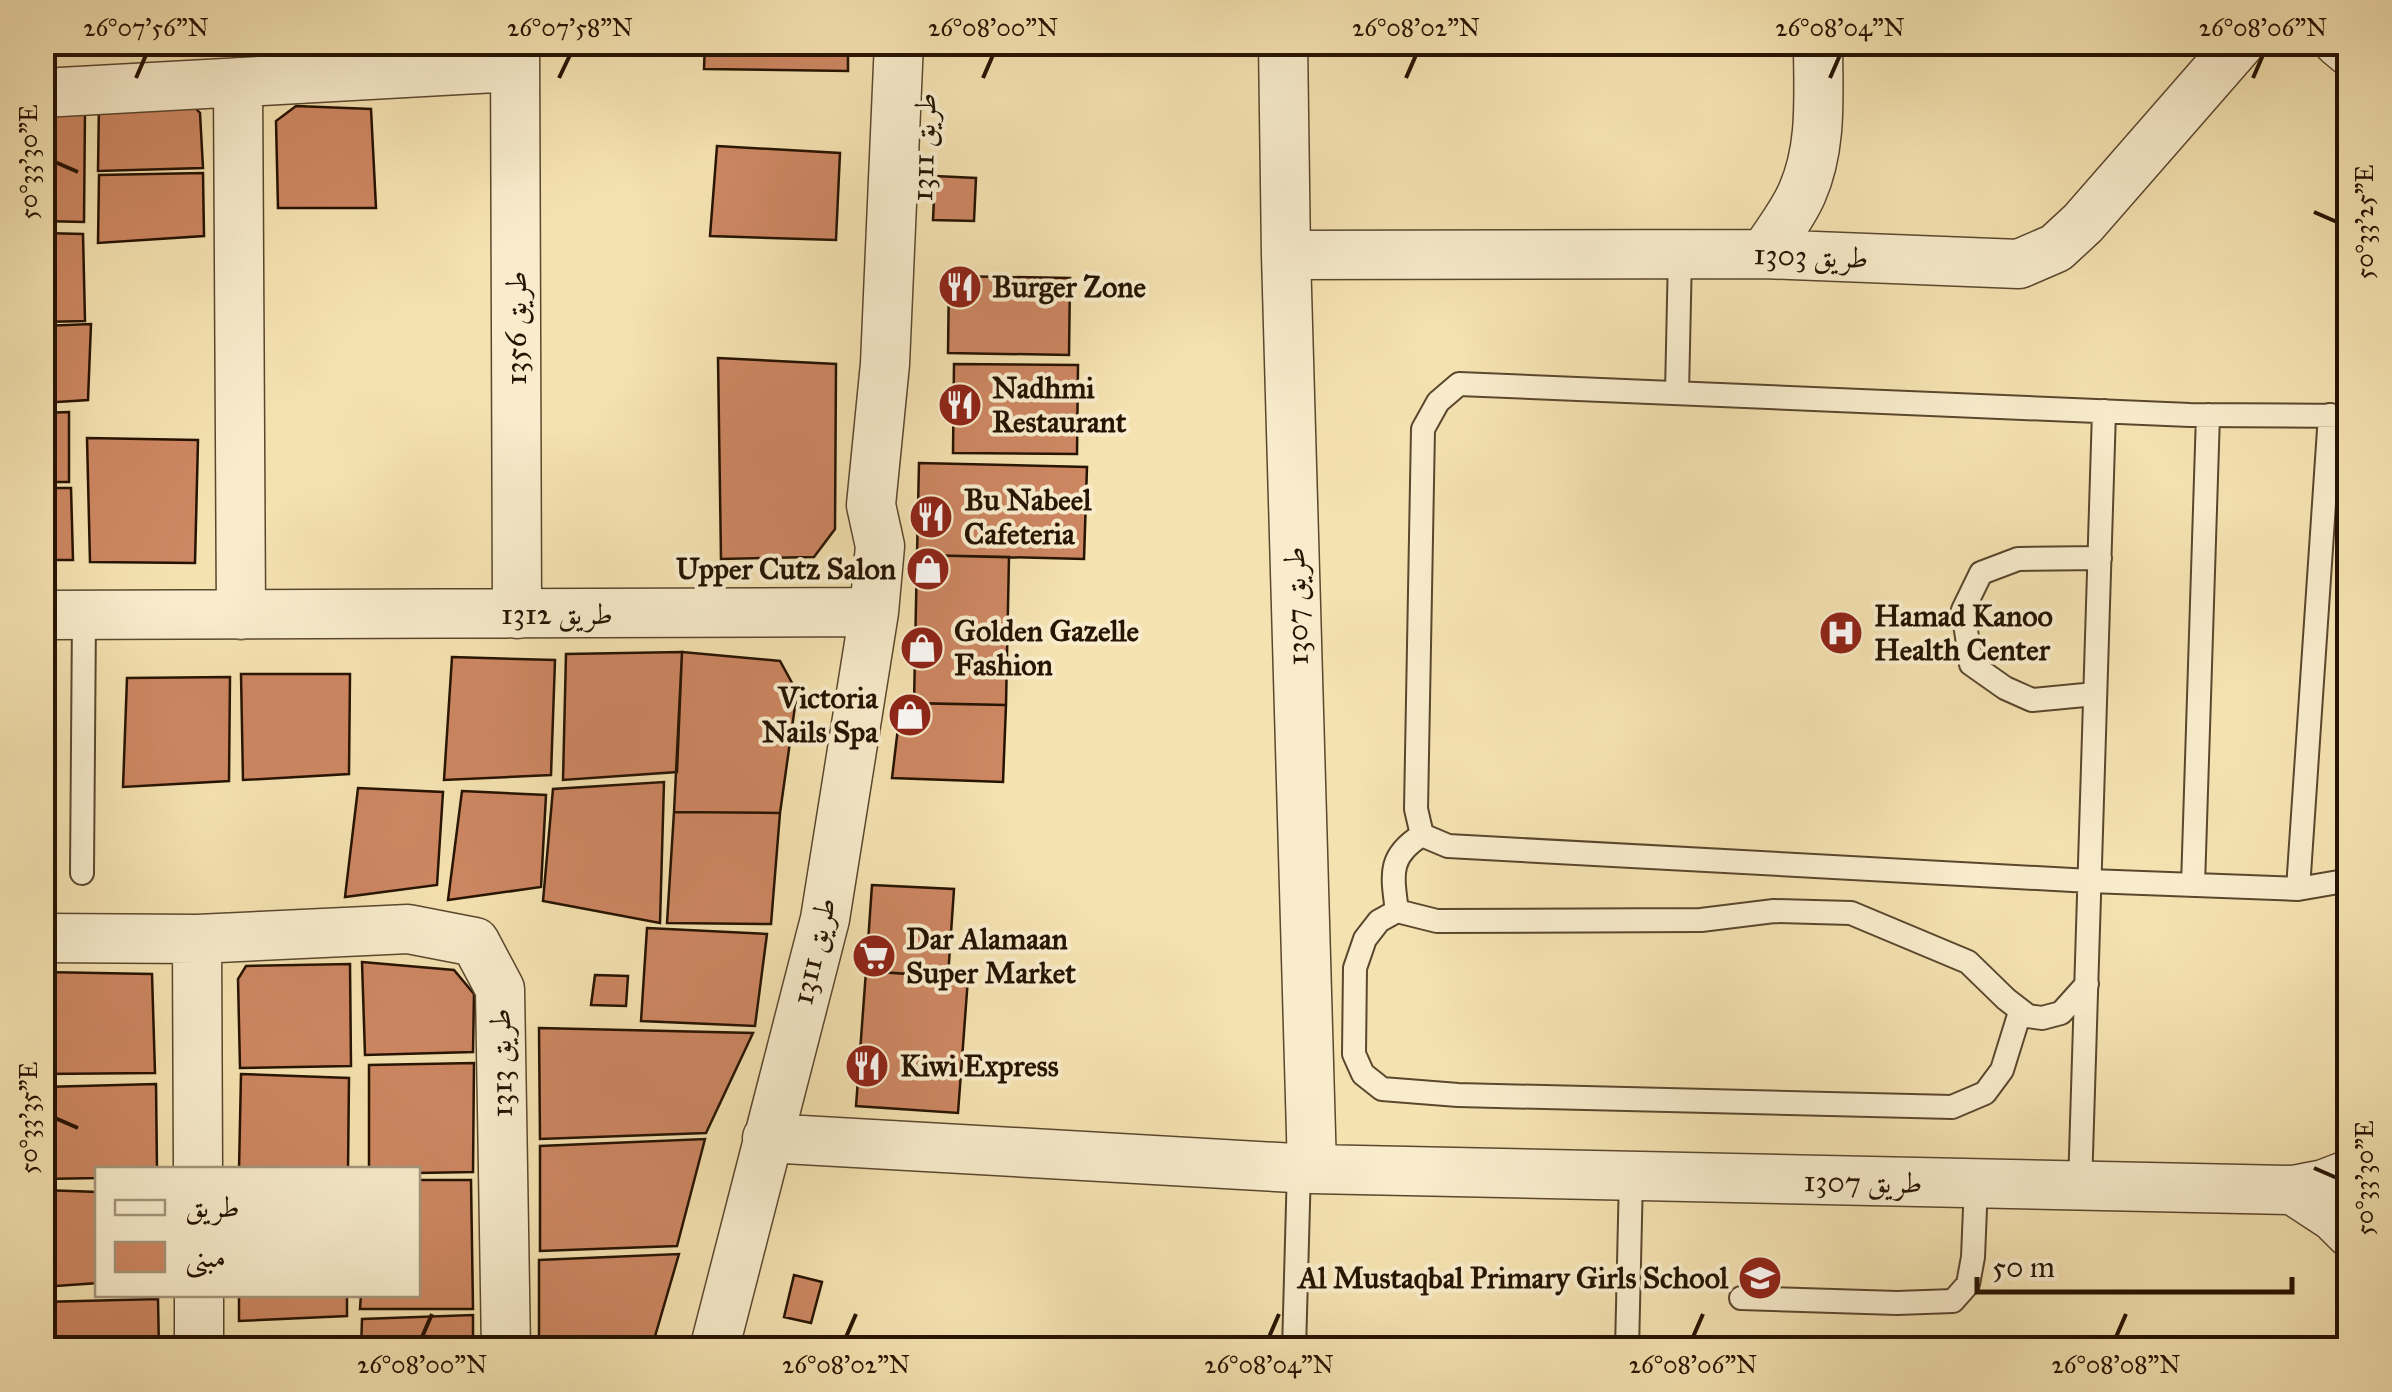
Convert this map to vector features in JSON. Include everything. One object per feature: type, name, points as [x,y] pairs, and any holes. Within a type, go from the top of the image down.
[{"type":"street","name":"طريق 1311","points":[[714,1350],[825,919],[874,612],[880,546],[871,505],[885,364],[900,42]]},
{"type":"street","name":"طريق 1311","points":[[880,546],[902,500],[909,450],[917,366],[928,42]]},
{"type":"street","name":"طريق 1307","points":[[1282,42],[1306,1168]]},
{"type":"street","points":[[1764,254],[1802,195],[1813,163],[1818,119],[1818,42]]},
{"type":"street","name":"طريق 1303","points":[[1286,255],[1764,254],[2019,264],[2056,248],[2082,223],[2241,42]]},
{"type":"street","points":[[2338,42],[2350,52]]},
{"type":"street","points":[[42,93],[238,82],[516,55]]},
{"type":"street","name":"طريق 1356","points":[[516,55],[517,614]]},
{"type":"street","points":[[238,82],[240,614]]},
{"type":"street","name":"طريق 1312","points":[[63,615],[874,612]]},
{"type":"street","name":"طريق 1313","points":[[42,938],[197,939],[408,929],[475,942],[500,989],[506,1350]]},
{"type":"street","points":[[197,939],[198,1167]]},
{"type":"street","name":"طريق 1307","points":[[767,1138],[1306,1168],[2080,1187],[2293,1190],[2350,1174]]},
{"type":"street","points":[[2293,1190],[2334,1217],[2350,1234]]},
{"type":"street","points":[[199,1297],[199,1350]]},
{"type":"lane","points":[[1677,393],[1680,254]]},
{"type":"lane","points":[[1422,834],[1416,809],[1423,429],[1438,402],[1459,384],[2208,415],[2340,416],[2298,890]]},
{"type":"lane","points":[[2080,1187],[2104,411]]},
{"type":"lane","points":[[2193,885],[2208,415]]},
{"type":"lane","points":[[2096,694],[2032,700],[2005,688],[1971,664],[1963,610],[1981,573],[2018,559],[2100,558]]},
{"type":"lane","points":[[63,615],[82,873]]},
{"type":"lane","points":[[1422,834],[1448,846],[2090,881],[2298,890],[2350,880]]},
{"type":"lane","points":[[1397,912],[1395,862],[1404,846],[1422,834]]},
{"type":"lane","points":[[2020,1012],[2002,1070],[1985,1093],[1952,1107],[1458,1095],[1382,1088],[1363,1074],[1354,1054],[1355,968],[1365,939],[1380,921],[1397,912],[1436,921],[1701,920],[1774,911],[1851,913],[1968,962],[2028,1016],[2061,1014],[2086,984]]},
{"type":"lane","points":[[1294,1350],[1306,1168]]},
{"type":"lane","points":[[1627,1350],[1631,1176]]},
{"type":"lane","points":[[1741,1298],[1953,1301],[1968,1284],[1974,1258],[1976,1184]]},
{"type":"building","points":[[705,42],[848,42],[848,71],[704,69]]},
{"type":"building","points":[[188,100],[200,113],[203,168],[98,171],[99,103]]},
{"type":"building","points":[[296,106],[371,109],[376,208],[278,208],[276,121]]},
{"type":"building","points":[[85,110],[84,222],[42,221],[42,112]]},
{"type":"building","points":[[717,146],[840,153],[836,240],[710,236]]},
{"type":"building","points":[[203,173],[204,236],[98,243],[99,175]]},
{"type":"building","points":[[935,176],[976,178],[974,221],[933,220]]},
{"type":"building","points":[[42,233],[83,234],[85,321],[42,322]]},
{"type":"building","points":[[949,276],[1070,278],[1069,355],[948,353]]},
{"type":"building","points":[[91,324],[88,400],[42,403],[42,326]]},
{"type":"building","points":[[718,358],[836,364],[835,529],[814,557],[721,559]]},
{"type":"building","points":[[954,364],[1078,365],[1077,454],[953,453]]},
{"type":"building","points":[[69,412],[69,482],[42,482],[42,413]]},
{"type":"building","points":[[87,438],[198,440],[195,563],[90,562]]},
{"type":"building","points":[[919,463],[1087,467],[1084,559],[917,555]]},
{"type":"building","points":[[42,488],[71,488],[73,560],[42,560]]},
{"type":"building","points":[[917,555],[1009,557],[1006,705],[914,703]]},
{"type":"building","points":[[682,652],[780,661],[797,692],[780,813],[674,812]]},
{"type":"building","points":[[682,652],[677,772],[563,780],[566,654]]},
{"type":"building","points":[[452,657],[555,660],[551,775],[444,780]]},
{"type":"building","points":[[241,674],[350,674],[349,774],[243,780]]},
{"type":"building","points":[[230,677],[229,781],[123,787],[127,678]]},
{"type":"building","points":[[42,689],[47,689],[47,780],[42,780]]},
{"type":"building","points":[[901,703],[1006,705],[1003,782],[892,778]]},
{"type":"building","points":[[664,782],[660,923],[543,901],[553,789]]},
{"type":"building","points":[[358,788],[443,792],[437,885],[345,897]]},
{"type":"building","points":[[462,791],[546,795],[541,887],[448,900]]},
{"type":"building","points":[[674,812],[780,813],[771,924],[667,923]]},
{"type":"building","points":[[872,885],[954,889],[948,977],[866,971]]},
{"type":"building","points":[[647,928],[767,934],[755,1026],[641,1021]]},
{"type":"building","points":[[362,962],[454,970],[474,994],[473,1052],[365,1055]]},
{"type":"building","points":[[350,964],[351,1066],[240,1068],[238,979],[246,966]]},
{"type":"building","points":[[866,971],[968,978],[958,1113],[856,1106]]},
{"type":"building","points":[[42,972],[152,974],[155,1073],[42,1074]]},
{"type":"building","points":[[595,975],[628,976],[626,1006],[591,1005]]},
{"type":"building","points":[[539,1028],[753,1033],[706,1133],[540,1139]]},
{"type":"building","points":[[474,1063],[473,1172],[420,1173],[420,1167],[369,1167],[369,1065]]},
{"type":"building","points":[[241,1074],[349,1078],[348,1167],[239,1167]]},
{"type":"building","points":[[156,1084],[157,1167],[95,1167],[95,1178],[43,1179],[43,1087]]},
{"type":"building","points":[[705,1139],[677,1246],[540,1251],[540,1146]]},
{"type":"building","points":[[420,1180],[471,1180],[473,1309],[360,1309],[361,1297],[420,1297]]},
{"type":"building","points":[[42,1190],[95,1192],[95,1283],[42,1287]]},
{"type":"building","points":[[679,1254],[651,1350],[539,1350],[539,1260]]},
{"type":"building","points":[[794,1275],[822,1282],[811,1323],[784,1317]]},
{"type":"building","points":[[239,1297],[347,1297],[347,1316],[239,1321]]},
{"type":"building","points":[[158,1299],[159,1350],[42,1350],[42,1302]]},
{"type":"building","points":[[473,1315],[473,1350],[361,1350],[362,1319]]},
{"type":"place","name":"Burger Zone","points":[[960,287]]},
{"type":"place","name":"Nadhmi Restaurant","points":[[960,405]]},
{"type":"place","name":"Bu Nabeel Cafeteria","points":[[931,517]]},
{"type":"place","name":"Upper Cutz Salon","points":[[928,569]]},
{"type":"place","name":"Hamad Kanoo Health Center","points":[[1841,633]]},
{"type":"place","name":"Golden Gazelle Fashion","points":[[922,648]]},
{"type":"place","name":"Victoria Nails Spa","points":[[910,715]]},
{"type":"place","name":"Dar Alamaan Super Market","points":[[874,956]]},
{"type":"place","name":"Kiwi Express","points":[[867,1066]]},
{"type":"place","name":"Al Mustaqbal Primary Girls School","points":[[1760,1278]]}]
